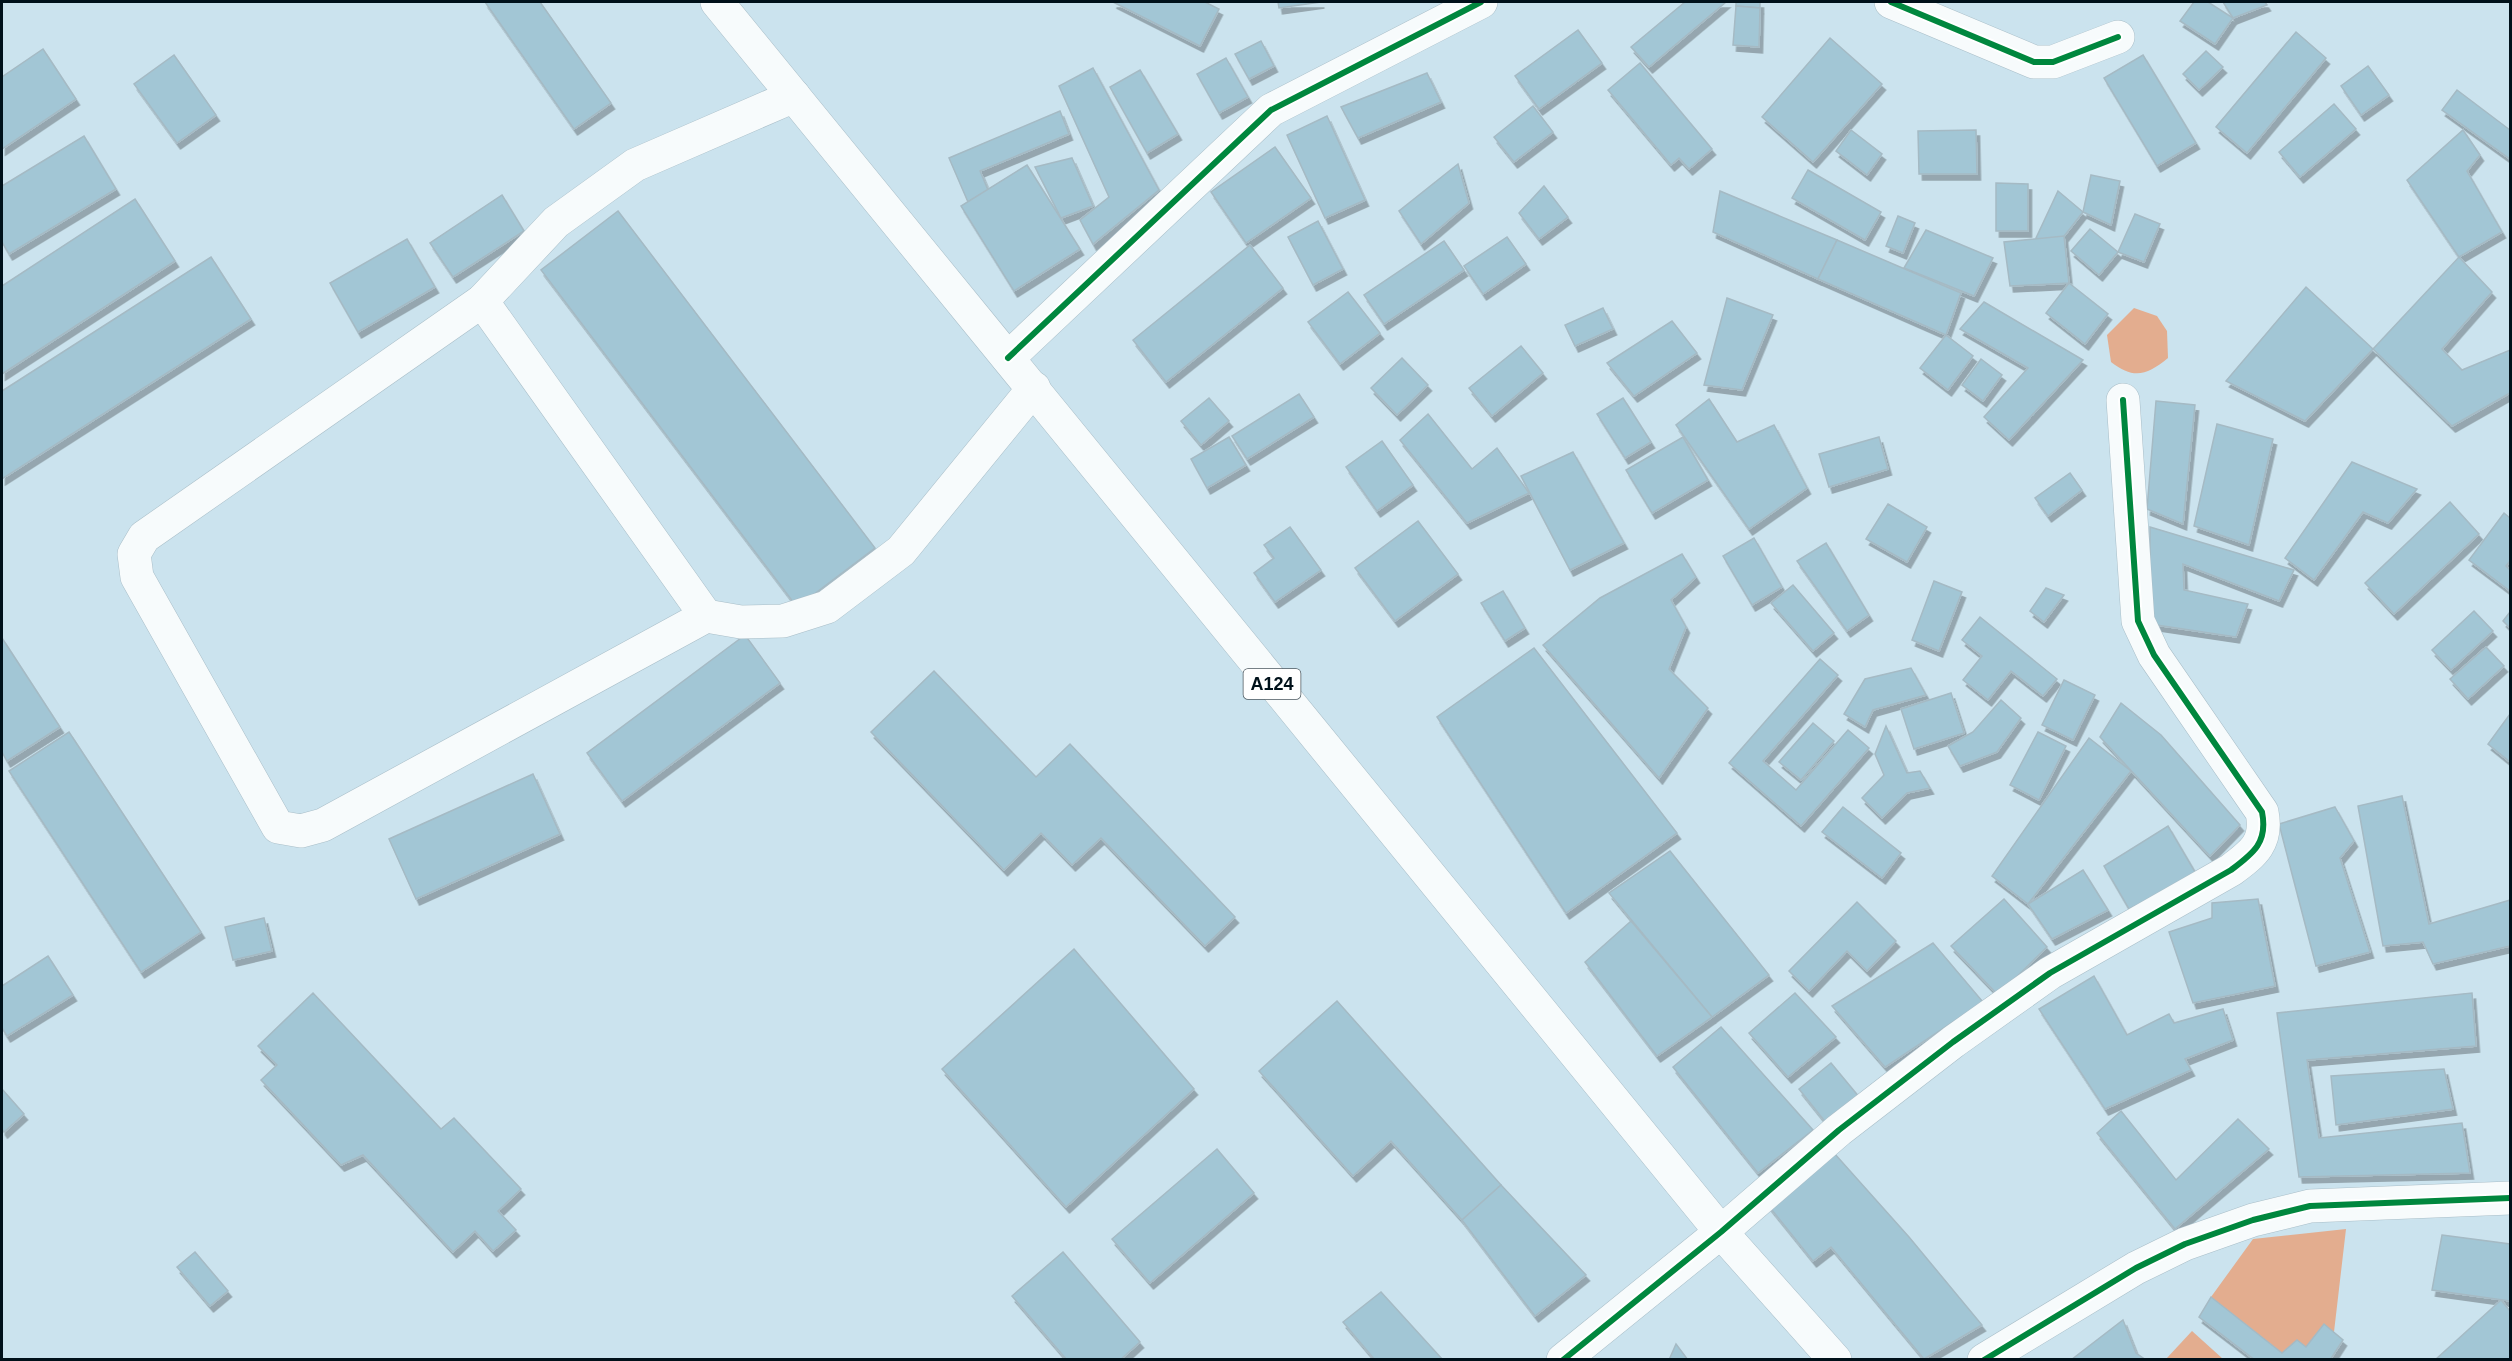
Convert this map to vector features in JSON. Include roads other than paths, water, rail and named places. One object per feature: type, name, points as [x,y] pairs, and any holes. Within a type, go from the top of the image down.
[{"type":"main road","name":"A124","points":[[717,2],[1721,1232],[1834,1359]]},
{"type":"main road","points":[[1008,358],[1270,110],[1481,2]]},
{"type":"main road","points":[[1892,2],[2034,62],[2053,62],[2118,37]]},
{"type":"main road","points":[[794,96],[635,165],[556,222],[482,300],[144,537],[134,554],[137,577],[278,827],[301,831],[323,825],[705,616],[741,622],[783,621],[827,607],[902,551],[1034,388]]},
{"type":"main road","points":[[482,300],[705,616]]},
{"type":"main road","points":[[1563,1359],[1721,1232],[1839,1130],[1953,1042],[2050,973],[2231,870],[2251,856],[2258,846],[2265,828],[2262,812],[2154,655],[2138,621],[2123,400]]},
{"type":"main road","points":[[1984,1359],[2136,1268],[2185,1244],[2253,1220],[2310,1206],[2511,1198]]}]
